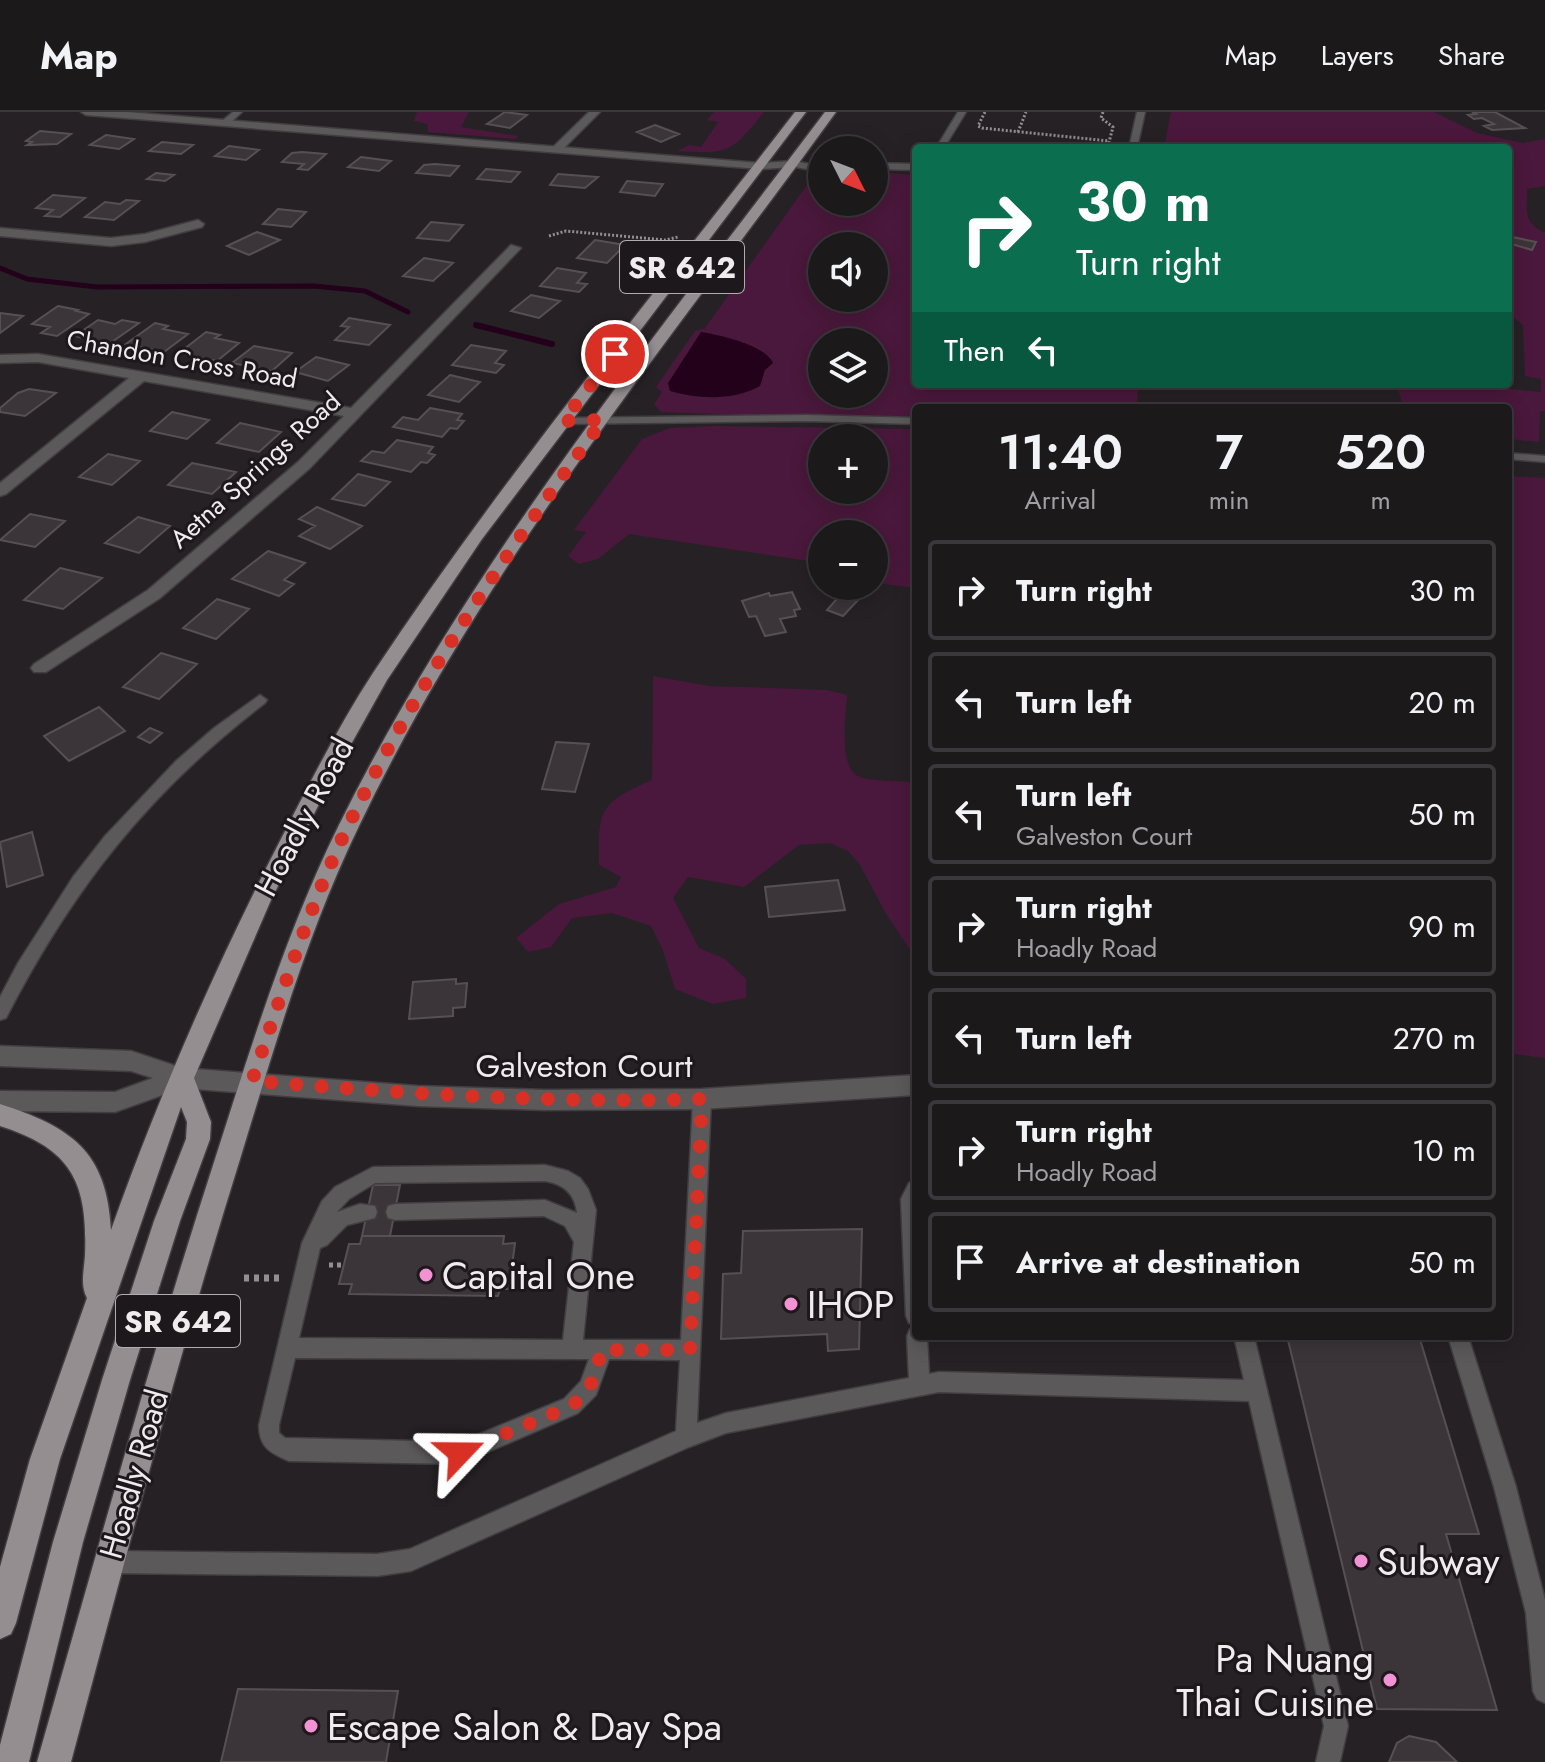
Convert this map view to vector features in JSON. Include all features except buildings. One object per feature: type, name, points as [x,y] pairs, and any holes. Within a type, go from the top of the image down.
[{"type":"main road","name":"Hoadly Road","points":[[0,1623],[45,1459],[159,1130],[260,900],[321,780],[433,595],[801,112]]},
{"type":"main road","name":"Hoadly Road","points":[[54,1762],[175,1330],[252,1081],[304,932],[347,828],[447,643],[504,557],[831,112]]},
{"type":"main road","points":[[12,1762],[68,1542],[116,1380],[167,1221],[198,1139],[199,1122],[182,1078]]},
{"type":"main road","points":[[0,1115],[42,1128],[61,1140],[76,1155],[90,1179],[99,1225],[94,1320]]},
{"type":"street","points":[[86,112],[760,166],[793,164]]},
{"type":"street","points":[[556,150],[595,112]]},
{"type":"street","points":[[0,232],[111,242],[145,238],[198,224]]},
{"type":"street","name":"Aetna Springs Road","points":[[40,668],[154,594],[304,465],[515,248]]},
{"type":"street","name":"Chandon Cross Road","points":[[0,359],[38,358],[354,413]]},
{"type":"street","points":[[0,491],[141,376]]},
{"type":"street","points":[[0,1056],[131,1061],[182,1078]]},
{"type":"street","points":[[0,1101],[115,1102],[182,1078]]},
{"type":"street","name":"Galveston Court","points":[[182,1078],[433,1096],[545,1100],[702,1099],[912,1085]]},
{"type":"lane","points":[[225,123],[238,112]]},
{"type":"lane","points":[[942,144],[962,112]]},
{"type":"lane","points":[[1134,144],[1141,112]]},
{"type":"lane","points":[[793,164],[808,162]]},
{"type":"lane","points":[[793,164],[808,167]]},
{"type":"lane","points":[[888,166],[912,167]]},
{"type":"lane","points":[[563,421],[807,418],[912,421]]},
{"type":"lane","points":[[1512,456],[1545,459]]},
{"type":"lane","points":[[0,1013],[48,923],[83,873],[131,818],[206,743],[260,700]]},
{"type":"lane","points":[[686,1437],[702,1099]]},
{"type":"lane","points":[[572,1349],[587,1210],[583,1193],[573,1182],[560,1174],[373,1175],[342,1193],[329,1207],[312,1243],[269,1425],[269,1437],[278,1446],[300,1451],[460,1453],[571,1406],[585,1396],[595,1379],[601,1350]]},
{"type":"lane","points":[[912,1196],[912,1238]]},
{"type":"lane","points":[[395,1212],[545,1208],[572,1220],[584,1242]]},
{"type":"lane","points":[[309,1258],[330,1226],[350,1213],[368,1212]]},
{"type":"lane","points":[[917,1340],[920,1386]]},
{"type":"lane","points":[[1245,1340],[1336,1726],[1328,1762]]},
{"type":"lane","points":[[1459,1340],[1505,1487],[1533,1599],[1545,1691]]},
{"type":"lane","points":[[288,1348],[690,1350]]},
{"type":"lane","points":[[109,1562],[377,1565],[411,1560],[686,1437],[726,1423],[939,1382],[1257,1391]]},
{"type":"path","points":[[985,112],[978,126],[1108,144],[1113,127],[1101,118],[1103,112]]},
{"type":"path","points":[[1018,132],[1026,112]]},
{"type":"path","points":[[549,236],[566,231],[665,240],[686,235]]},
{"type":"path","points":[[328,1265],[344,1265]]},
{"type":"path","points":[[244,1278],[284,1278]]},
{"type":"shaded area","points":[[417,112],[469,112],[461,127],[518,136],[516,139],[428,132],[427,124],[414,121]]},
{"type":"shaded area","points":[[714,112],[764,112],[744,136],[728,148],[708,152],[677,151],[689,145],[701,147],[718,122],[707,120]]},
{"type":"shaded area","points":[[1171,112],[1434,112],[1477,133],[1523,143],[1545,139],[1545,186],[1527,189],[1530,220],[1545,233],[1545,411],[1540,411],[1539,442],[1512,439],[1512,404],[1402,404],[1398,388],[1499,388],[1541,392],[1541,379],[1525,376],[1523,325],[1512,316],[1512,144],[1165,144]]},
{"type":"shaded area","points":[[888,174],[912,175],[912,388],[1138,388],[1137,404],[912,404],[912,421],[661,412],[654,404],[662,392],[656,387],[695,331],[705,328],[808,183],[808,216],[888,216]]},
{"type":"shaded area","points":[[701,332],[741,342],[768,357],[773,363],[765,370],[760,386],[739,394],[715,397],[670,391],[668,383]]},
{"type":"shaded area","points":[[808,427],[808,504],[888,504],[888,429],[912,429],[912,588],[888,585],[888,520],[808,520],[808,561],[629,534],[598,559],[579,564],[568,556],[586,532],[574,530],[642,439],[670,428]]},
{"type":"shaded area","points":[[1512,476],[1545,478],[1545,1058],[1512,1054]]},
{"type":"shaded area","points":[[653,676],[709,686],[827,690],[847,695],[845,751],[852,770],[858,776],[870,779],[912,782],[912,953],[885,912],[860,865],[848,851],[830,843],[799,845],[744,887],[688,877],[673,898],[699,948],[725,959],[746,979],[746,998],[713,1004],[675,989],[662,948],[651,926],[612,913],[572,918],[551,947],[528,952],[516,938],[559,904],[616,887],[621,877],[599,865],[602,819],[612,802],[652,780]]},
{"type":"waterway","points":[[0,268],[27,279],[97,287],[314,286],[365,291],[408,312]]},
{"type":"waterway","points":[[476,325],[552,344]]},
{"type":"place","name":"Capital One","points":[[426,1275]]},
{"type":"place","name":"IHOP","points":[[791,1304]]},
{"type":"place","name":"Subway","points":[[1361,1561]]},
{"type":"place","name":"Pa Nuang Thai Cuisine","points":[[1390,1680]]},
{"type":"place","name":"Escape Salon & Day Spa","points":[[311,1726]]},
{"type":"route","points":[[460,1453],[571,1406],[585,1396],[595,1379],[601,1350],[690,1350],[702,1099],[545,1100],[418,1096],[252,1081],[304,932],[347,828],[447,643],[512,545],[603,420],[563,421],[615,354]]}]
